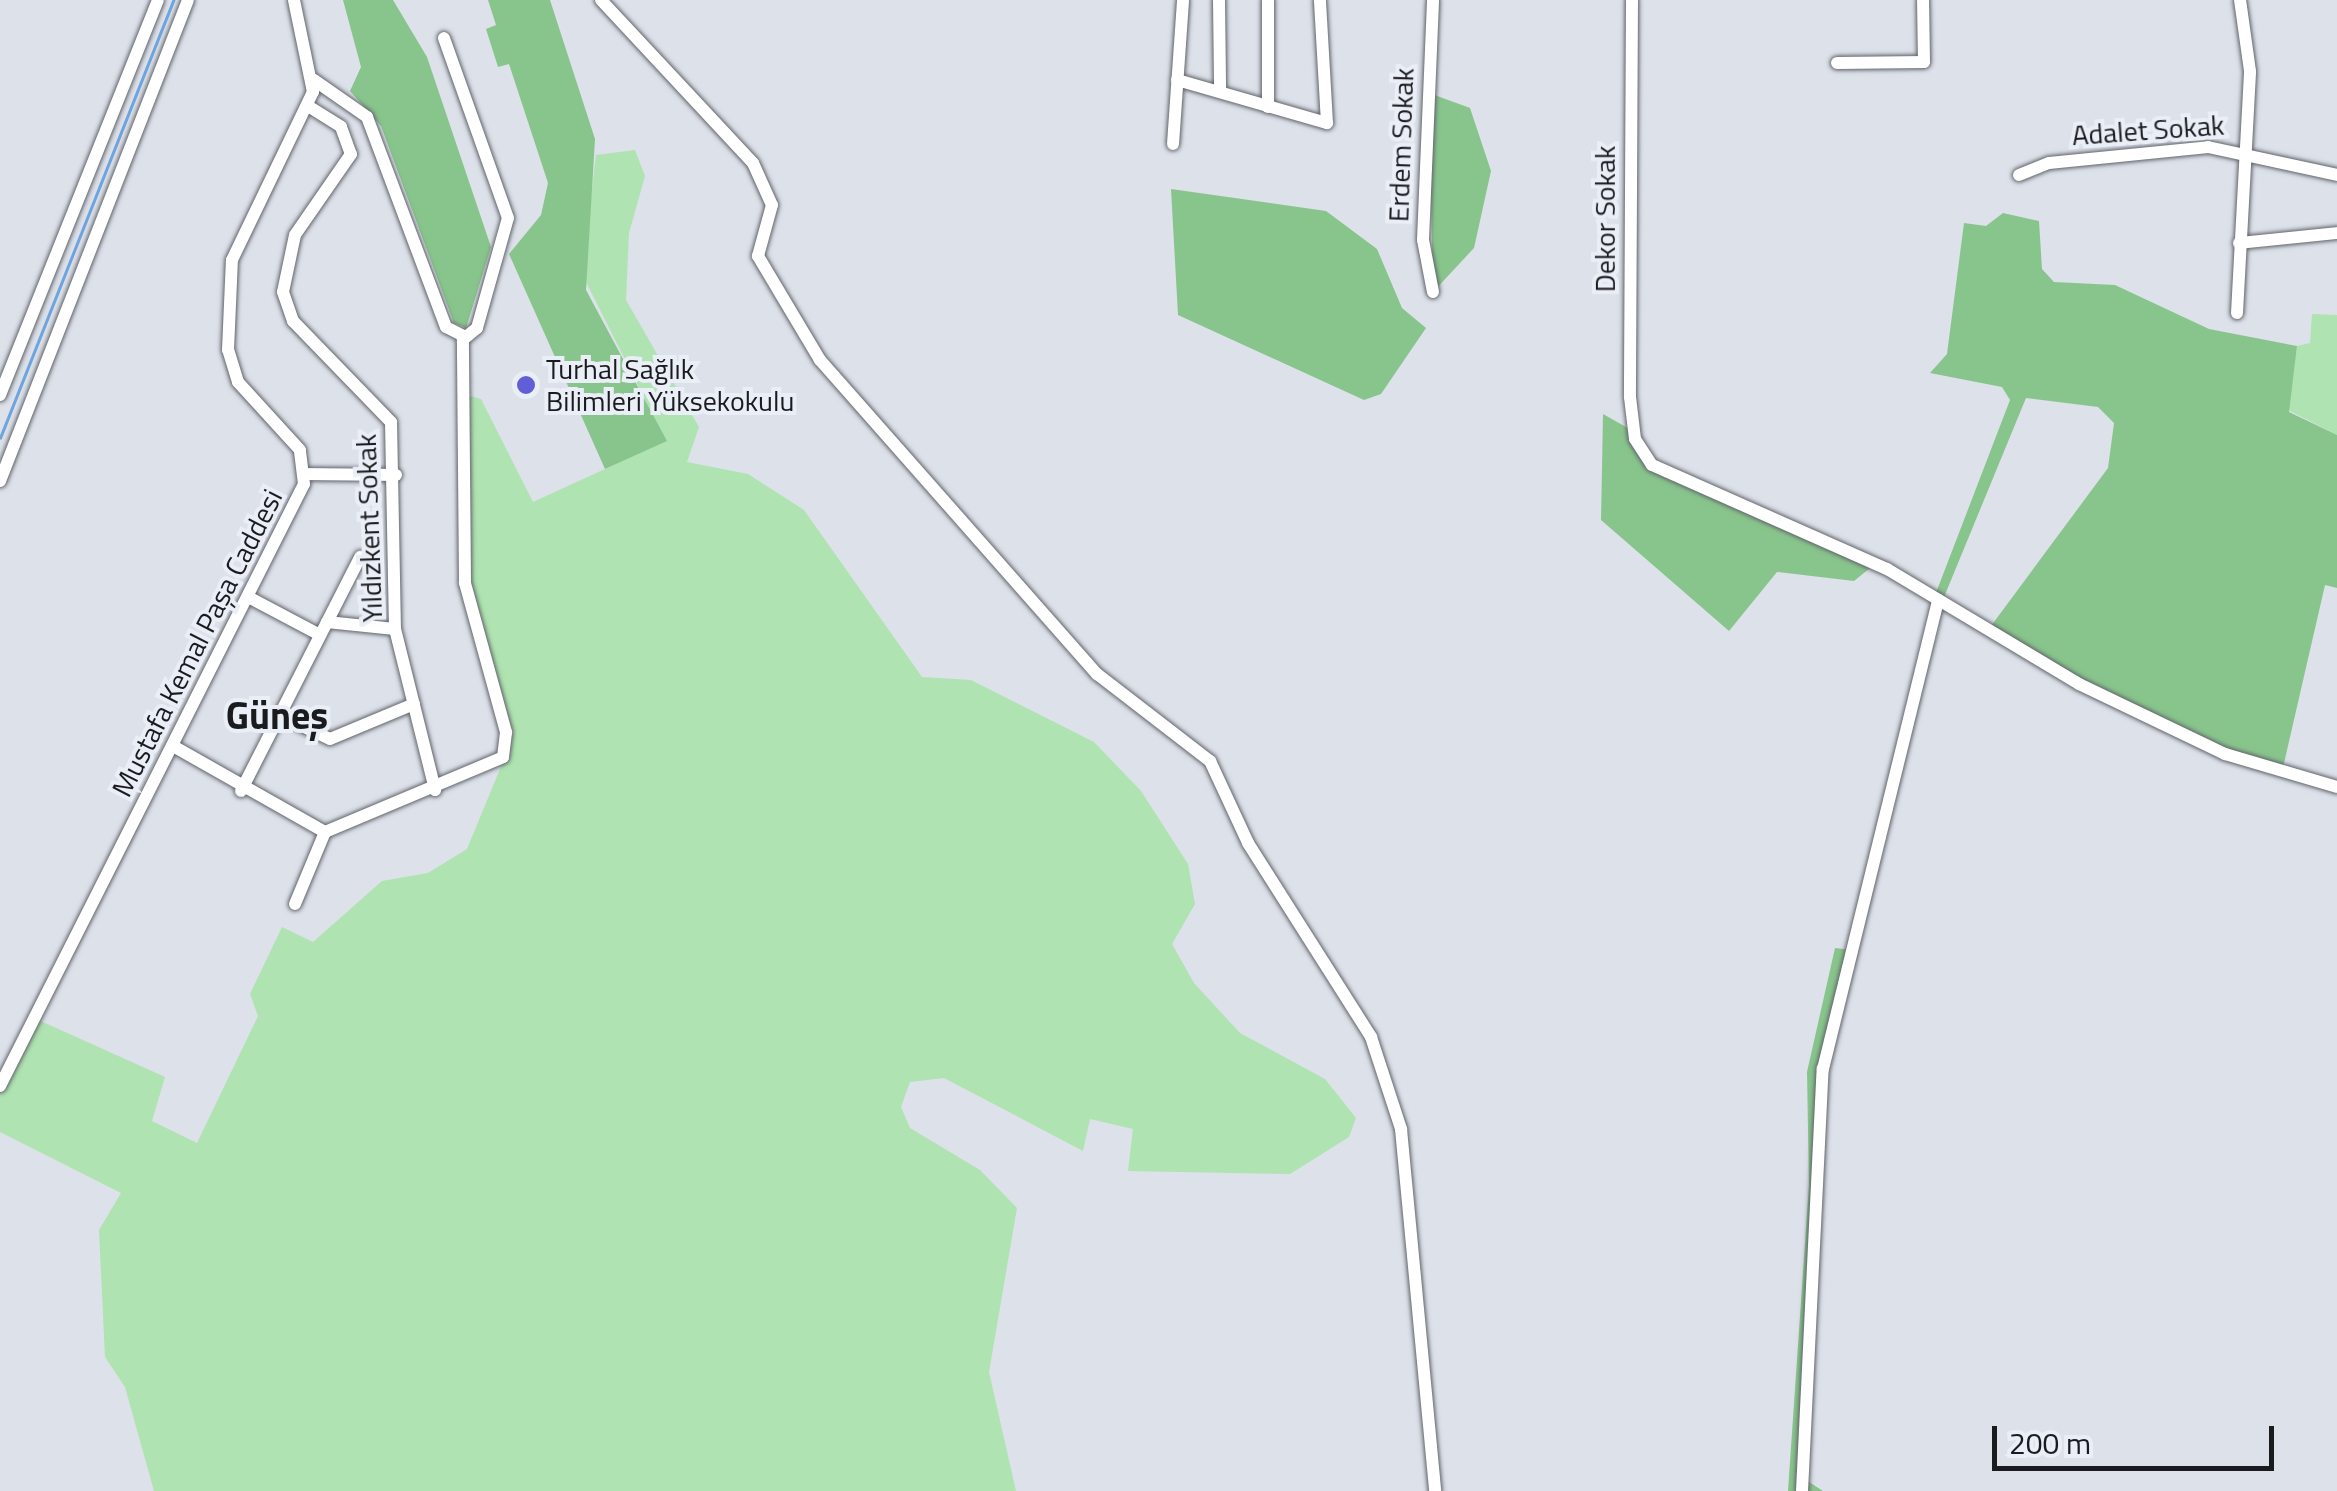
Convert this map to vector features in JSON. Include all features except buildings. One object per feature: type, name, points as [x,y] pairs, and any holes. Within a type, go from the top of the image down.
[{"type":"street","points":[[0,395],[158,0]]},
{"type":"street","points":[[0,481],[188,0]]},
{"type":"street","name":"Mustafa Kemal Paşa Caddesi","points":[[0,1086],[252,599],[306,474],[300,450],[238,382],[228,350],[236,249],[308,106],[314,80],[294,0]]},
{"type":"street","points":[[601,0],[753,163],[771,201],[756,246],[770,280],[820,360],[1097,674],[1210,761],[1248,842],[1371,1038],[1401,1130],[1435,1491]]},
{"type":"street","points":[[1173,144],[1183,0]]},
{"type":"street","points":[[1219,0],[1220,88]]},
{"type":"street","points":[[1268,0],[1268,107]]},
{"type":"street","points":[[1177,80],[1220,88],[1268,107],[1327,122],[1320,0]]},
{"type":"street","name":"Erdem Sokak","points":[[1432,292],[1423,240],[1433,0]]},
{"type":"street","name":"Dekor Sokak","points":[[1632,0],[1634,439],[1673,477],[1938,600]]},
{"type":"street","points":[[1836,63],[1924,62],[1922,0]]},
{"type":"street","points":[[2237,313],[2241,148],[2250,71],[2240,0]]},
{"type":"street","points":[[444,38],[508,218],[478,328],[463,337]]},
{"type":"street","points":[[314,80],[367,118],[446,327],[463,337]]},
{"type":"street","name":"Yıldızkent Sokak","points":[[308,106],[341,126],[352,154],[296,236],[282,292],[301,330],[388,413],[396,475],[395,628],[436,790]]},
{"type":"street","name":"Adalet Sokak","points":[[2020,175],[2068,160],[2241,148],[2337,175]]},
{"type":"street","points":[[2239,243],[2337,233]]},
{"type":"street","points":[[295,904],[325,832],[497,765],[508,744],[466,593],[463,337]]},
{"type":"street","points":[[306,474],[396,475]]},
{"type":"street","points":[[241,791],[360,557]]},
{"type":"street","points":[[252,599],[320,635]]},
{"type":"street","points":[[1802,1491],[1823,1069],[1938,600],[2196,740],[2337,787]]},
{"type":"street","points":[[327,622],[395,628]]},
{"type":"street","points":[[279,715],[330,739],[414,704]]},
{"type":"street","points":[[174,746],[241,791],[325,832]]},
{"type":"green space","points":[[343,0],[393,0],[427,57],[491,247],[466,328],[454,323],[381,126],[350,91],[361,67]]},
{"type":"green space","points":[[488,0],[550,0],[595,139],[586,290],[667,441],[605,469],[509,254],[541,215],[548,183],[509,64],[498,67],[486,29],[496,25]]},
{"type":"green space","points":[[1429,93],[1470,108],[1491,171],[1474,248],[1433,292]]},
{"type":"green space","points":[[635,150],[645,176],[629,233],[626,300],[699,427],[687,462],[748,474],[804,510],[922,677],[971,680],[1094,742],[1141,791],[1188,864],[1195,904],[1172,944],[1194,983],[1240,1033],[1325,1079],[1356,1118],[1349,1137],[1290,1174],[1128,1171],[1133,1129],[1090,1119],[1083,1151],[944,1078],[910,1082],[901,1107],[910,1128],[980,1170],[1017,1208],[989,1372],[1016,1491],[154,1491],[125,1387],[105,1357],[99,1230],[121,1193],[0,1132],[0,1086],[34,1018],[165,1077],[152,1121],[197,1143],[258,1016],[250,994],[282,927],[313,942],[382,881],[428,873],[467,849],[507,752],[466,593],[460,393],[481,399],[533,502],[666,441],[582,274],[596,155]]},
{"type":"green space","points":[[1171,189],[1326,211],[1377,249],[1402,308],[1426,328],[1381,394],[1364,400],[1178,315]]},
{"type":"green space","points":[[2003,213],[2039,221],[2042,269],[2054,282],[2115,285],[2209,329],[2297,346],[2289,412],[2337,435],[2337,588],[2325,585],[2282,772],[2225,754],[1988,630],[2108,468],[2114,423],[2098,407],[2026,398],[1942,602],[1934,598],[2010,400],[2002,387],[1930,373],[1947,354],[1964,223],[1986,226]]},
{"type":"green space","points":[[2312,314],[2337,315],[2337,435],[2288,410],[2297,346],[2310,343]]},
{"type":"green space","points":[[1603,414],[1633,431],[1652,465],[1875,564],[1854,581],[1777,572],[1729,631],[1601,520]]},
{"type":"green space","points":[[1835,948],[1852,950],[1828,1044],[1803,1478],[1823,1491],[1788,1491],[1809,1185],[1807,1072]]},
{"type":"waterway","points":[[0,438],[173,0]]},
{"type":"place","name":"Turhal Sağlık Bilimleri Yüksekokulu","points":[[526,385]]},
{"type":"district","name":"Güneş","points":[[277,716]]}]
